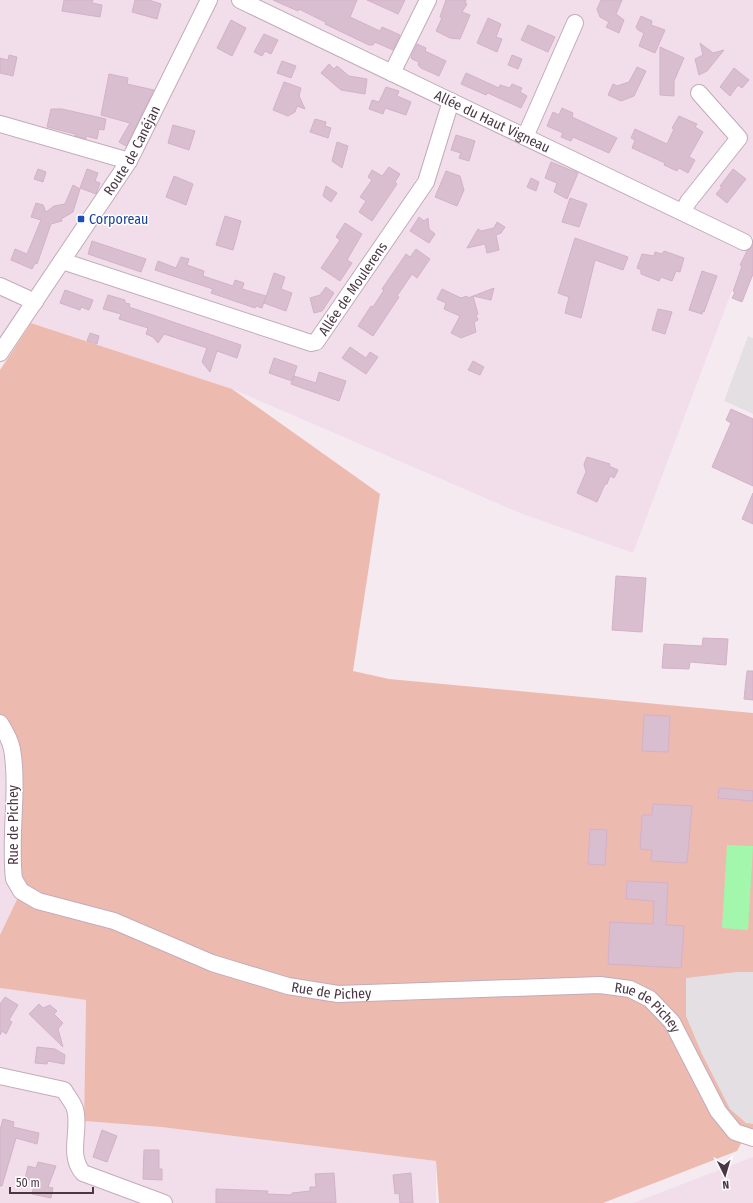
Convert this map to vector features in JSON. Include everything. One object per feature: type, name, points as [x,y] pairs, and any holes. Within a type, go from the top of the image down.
[{"type":"street","name":"Route de Canéjan","points":[[0,353],[129,160],[209,0]]},
{"type":"street","name":"Allée du Haut Vigneau","points":[[240,0],[744,242]]},
{"type":"street","points":[[392,73],[428,0]]},
{"type":"street","points":[[525,137],[575,23]]},
{"type":"street","points":[[683,212],[688,202],[739,138],[699,93]]},
{"type":"street","name":"Allée de Moulerens","points":[[62,261],[311,343],[316,342],[320,340],[426,182],[451,101]]},
{"type":"street","points":[[0,124],[129,160]]},
{"type":"street","points":[[0,286],[35,302]]},
{"type":"street","name":"Rue de Pichey","points":[[0,723],[8,736],[12,748],[14,793],[14,879],[21,891],[38,901],[114,921],[212,963],[240,972],[288,986],[338,994],[600,985],[630,989],[650,999],[672,1022],[718,1112],[735,1132],[753,1138]]},
{"type":"street","points":[[0,1076],[64,1090],[75,1109],[76,1158],[78,1166],[83,1173],[132,1197],[164,1203]]},
{"type":"shaded area","points":[[0,0],[753,0],[753,235],[633,553],[520,513],[232,389],[14,317],[0,337]]},
{"type":"shaded area","points":[[31,323],[232,389],[380,494],[353,671],[389,679],[753,713],[753,1133],[747,1132],[737,1151],[603,1203],[439,1203],[436,1161],[161,1127],[84,1121],[86,1000],[0,988],[0,935],[21,891],[14,793],[0,723],[0,370]]},
{"type":"shaded area","points":[[748,336],[753,338],[753,414],[724,401]]},
{"type":"shaded area","points":[[0,723],[8,736],[21,891],[0,935]]},
{"type":"shaded area","points":[[727,845],[753,846],[748,930],[722,928]]},
{"type":"shaded area","points":[[737,972],[753,972],[753,1124],[746,1123],[730,1109],[702,1054],[686,1016],[686,978]]},
{"type":"shaded area","points":[[0,988],[86,1000],[84,1121],[161,1127],[436,1161],[436,1203],[0,1203]]},
{"type":"shaded area","points":[[753,1157],[753,1203],[633,1203]]},
{"type":"building","points":[[64,0],[93,0],[92,3],[102,5],[100,17],[62,11]]},
{"type":"building","points":[[135,0],[149,0],[161,4],[157,19],[132,12]]},
{"type":"building","points":[[273,0],[357,0],[350,17],[380,31],[382,27],[400,35],[393,50],[375,42],[373,45],[369,45],[325,24],[326,22],[299,9],[298,11]]},
{"type":"building","points":[[367,0],[405,0],[398,14]]},
{"type":"building","points":[[446,0],[466,0],[465,3],[467,4],[462,12],[470,15],[460,39],[450,38],[436,31],[442,18],[440,17]]},
{"type":"building","points":[[601,0],[622,0],[616,14],[624,20],[619,33],[606,27],[609,22],[600,17],[597,9]]},
{"type":"building","points":[[641,16],[652,21],[651,25],[665,30],[655,53],[639,46],[644,33],[636,27]]},
{"type":"building","points":[[488,18],[501,24],[496,37],[502,39],[497,52],[477,43]]},
{"type":"building","points":[[231,20],[246,28],[232,56],[217,48]]},
{"type":"building","points":[[528,25],[555,37],[548,52],[521,40]]},
{"type":"building","points":[[264,34],[278,40],[271,54],[265,51],[262,56],[254,52]]},
{"type":"building","points":[[700,43],[713,53],[724,50],[707,71],[699,75],[695,59],[703,55]]},
{"type":"building","points":[[417,44],[426,48],[425,51],[446,61],[439,76],[421,68],[418,65],[419,62],[412,59],[411,57]]},
{"type":"building","points":[[660,47],[684,58],[674,81],[674,96],[660,95]]},
{"type":"building","points":[[9,55],[17,57],[13,76],[0,73],[0,58],[8,60]]},
{"type":"building","points":[[512,55],[522,59],[518,69],[508,65]]},
{"type":"building","points":[[282,61],[296,66],[291,78],[277,73]]},
{"type":"building","points":[[329,64],[334,69],[337,66],[349,76],[367,79],[365,94],[341,90],[321,73]]},
{"type":"building","points":[[637,67],[646,71],[634,96],[621,101],[608,95],[613,84],[617,86],[629,82]]},
{"type":"building","points":[[734,68],[749,80],[742,88],[738,85],[730,96],[720,87]]},
{"type":"building","points":[[466,73],[499,88],[500,85],[510,88],[512,84],[522,88],[520,92],[527,96],[521,108],[488,93],[486,95],[461,84]]},
{"type":"building","points":[[109,74],[128,78],[127,84],[154,90],[126,146],[119,142],[130,123],[101,115]]},
{"type":"building","points":[[284,82],[301,88],[299,96],[305,109],[297,106],[295,112],[288,116],[273,110]]},
{"type":"building","points":[[386,87],[399,91],[397,96],[411,102],[406,115],[385,108],[383,114],[369,109],[372,100],[379,102]]},
{"type":"building","points":[[562,108],[573,113],[572,117],[617,138],[609,153],[573,137],[571,141],[561,137],[563,133],[547,126],[553,112],[559,115]]},
{"type":"building","points":[[51,109],[62,109],[106,119],[104,130],[99,129],[97,139],[86,136],[86,139],[75,136],[75,134],[47,127]]},
{"type":"building","points":[[679,116],[697,124],[695,127],[703,132],[689,157],[695,160],[688,173],[679,168],[677,171],[664,165],[665,163],[632,148],[635,140],[631,138],[635,129],[667,144],[674,129],[672,128]]},
{"type":"building","points":[[315,119],[326,122],[325,126],[331,128],[328,138],[310,132]]},
{"type":"building","points":[[173,125],[195,131],[189,150],[168,143]]},
{"type":"building","points":[[456,135],[475,141],[469,161],[459,158],[461,153],[451,150]]},
{"type":"building","points":[[337,142],[348,146],[342,168],[332,161]]},
{"type":"building","points":[[551,162],[578,173],[567,199],[554,192],[557,183],[545,178]]},
{"type":"building","points":[[389,167],[400,174],[395,182],[397,184],[372,221],[359,212],[366,201],[360,197],[372,180],[368,177],[372,170],[382,176]]},
{"type":"building","points":[[38,169],[46,172],[43,182],[34,179]]},
{"type":"building","points":[[87,169],[98,173],[95,181],[100,183],[96,194],[80,188]]},
{"type":"building","points":[[733,169],[746,179],[727,203],[716,194]]},
{"type":"building","points":[[446,171],[460,176],[464,190],[457,206],[435,197]]},
{"type":"building","points":[[174,176],[193,184],[186,205],[166,197]]},
{"type":"building","points":[[531,178],[539,182],[536,191],[527,187]]},
{"type":"building","points":[[73,185],[80,189],[73,212],[61,219],[62,221],[51,224],[37,264],[35,263],[32,269],[11,260],[15,249],[27,254],[41,220],[31,217],[36,203],[43,205],[46,212],[54,206],[65,204]]},
{"type":"building","points":[[326,186],[337,193],[331,202],[323,196]]},
{"type":"building","points":[[570,198],[587,204],[579,227],[562,222]]},
{"type":"building","points":[[225,216],[241,221],[233,250],[216,245]]},
{"type":"building","points":[[419,217],[424,221],[428,218],[429,229],[435,234],[429,243],[410,231]]},
{"type":"building","points":[[497,222],[505,227],[501,233],[496,235],[499,250],[487,253],[485,244],[467,248],[478,229],[481,231],[494,228]]},
{"type":"building","points":[[345,223],[362,234],[347,260],[352,263],[340,281],[321,268],[340,240],[336,237]]},
{"type":"building","points":[[575,238],[628,257],[623,270],[595,260],[581,318],[565,313],[569,297],[558,293]]},
{"type":"building","points":[[92,241],[146,259],[141,272],[88,254]]},
{"type":"building","points":[[753,244],[753,274],[742,302],[732,298],[735,292],[733,291],[742,266],[740,265],[747,251]]},
{"type":"building","points":[[416,249],[430,259],[417,278],[412,274],[397,296],[399,297],[373,336],[358,326],[371,306],[373,307],[384,290],[382,289],[406,254],[410,257]]},
{"type":"building","points":[[664,251],[684,258],[680,272],[676,271],[672,281],[661,277],[659,281],[641,274],[641,270],[637,268],[642,254],[654,256],[655,252],[662,254]]},
{"type":"building","points":[[181,257],[189,259],[187,265],[204,271],[203,276],[233,286],[235,280],[244,283],[242,289],[266,296],[262,308],[256,306],[255,308],[211,293],[213,289],[155,270],[158,261],[176,268]]},
{"type":"building","points":[[702,271],[717,276],[702,314],[689,310]]},
{"type":"building","points":[[274,273],[285,277],[281,289],[292,293],[286,311],[264,303]]},
{"type":"building","points":[[326,287],[334,293],[322,311],[314,313],[310,298],[320,295]]},
{"type":"building","points":[[494,288],[491,300],[473,296]]},
{"type":"building","points":[[442,289],[461,298],[473,296],[478,314],[476,315],[478,320],[474,322],[476,332],[461,338],[451,333],[460,316],[444,309],[446,303],[437,299]]},
{"type":"building","points":[[65,290],[93,300],[89,310],[81,307],[80,310],[60,303]]},
{"type":"building","points":[[108,295],[125,300],[125,303],[130,304],[129,307],[241,345],[237,358],[217,351],[210,372],[202,362],[207,348],[164,334],[158,343],[153,337],[146,334],[148,328],[119,319],[121,314],[103,309]]},
{"type":"building","points":[[658,309],[672,312],[665,334],[652,330]]},
{"type":"building","points":[[90,333],[99,336],[97,344],[87,341]]},
{"type":"building","points":[[350,347],[366,358],[370,352],[378,357],[366,374],[342,358]]},
{"type":"building","points":[[274,358],[297,366],[292,381],[269,373]]},
{"type":"building","points":[[473,361],[484,367],[480,375],[468,370]]},
{"type":"building","points":[[319,372],[346,381],[339,401],[291,384],[294,376],[316,383]]},
{"type":"building","points":[[731,409],[753,419],[753,486],[712,467],[731,423],[726,420]]},
{"type":"building","points":[[587,457],[610,464],[609,466],[618,470],[614,478],[610,476],[597,502],[577,493],[586,472],[584,464]]},
{"type":"building","points":[[753,493],[753,524],[742,519]]},
{"type":"building","points":[[616,576],[646,578],[642,632],[612,630]]},
{"type":"building","points":[[703,638],[728,639],[726,665],[690,662],[689,669],[662,668],[664,644],[702,646]]},
{"type":"building","points":[[747,671],[753,671],[753,700],[744,699]]},
{"type":"building","points":[[644,715],[670,716],[668,752],[642,751]]},
{"type":"building","points":[[719,788],[753,791],[753,801],[718,798]]},
{"type":"building","points":[[653,804],[692,806],[687,863],[651,861],[652,850],[640,849],[642,815],[652,815]]},
{"type":"building","points":[[590,829],[607,830],[605,865],[588,864]]},
{"type":"building","points":[[627,881],[668,883],[666,925],[684,926],[681,968],[608,964],[610,922],[653,924],[654,901],[626,899]]},
{"type":"building","points":[[5,997],[18,1005],[9,1020],[12,1022],[6,1034],[2,1031],[0,1035],[0,1004]]},
{"type":"building","points":[[39,1004],[43,1008],[50,1005],[57,1011],[54,1014],[63,1023],[58,1029],[63,1047],[29,1014]]},
{"type":"building","points":[[37,1047],[55,1049],[65,1055],[64,1064],[48,1061],[47,1064],[35,1063]]},
{"type":"building","points":[[3,1119],[14,1122],[13,1127],[39,1133],[37,1144],[16,1138],[2,1186],[0,1186],[0,1130]]},
{"type":"building","points":[[102,1130],[117,1136],[107,1162],[93,1157]]},
{"type":"building","points":[[144,1150],[159,1150],[159,1169],[162,1169],[162,1180],[143,1179]]},
{"type":"building","points":[[38,1162],[56,1166],[48,1187],[53,1188],[51,1198],[32,1194],[35,1181],[25,1179],[28,1166],[36,1168]]},
{"type":"building","points":[[334,1173],[336,1203],[216,1203],[216,1189],[268,1191],[267,1194],[292,1195],[292,1193],[310,1191],[310,1187],[316,1187],[315,1174]]},
{"type":"building","points":[[411,1173],[413,1203],[400,1203],[399,1193],[395,1194],[393,1175]]},
{"type":"place","name":"Corporeau","points":[[81,219]]}]
